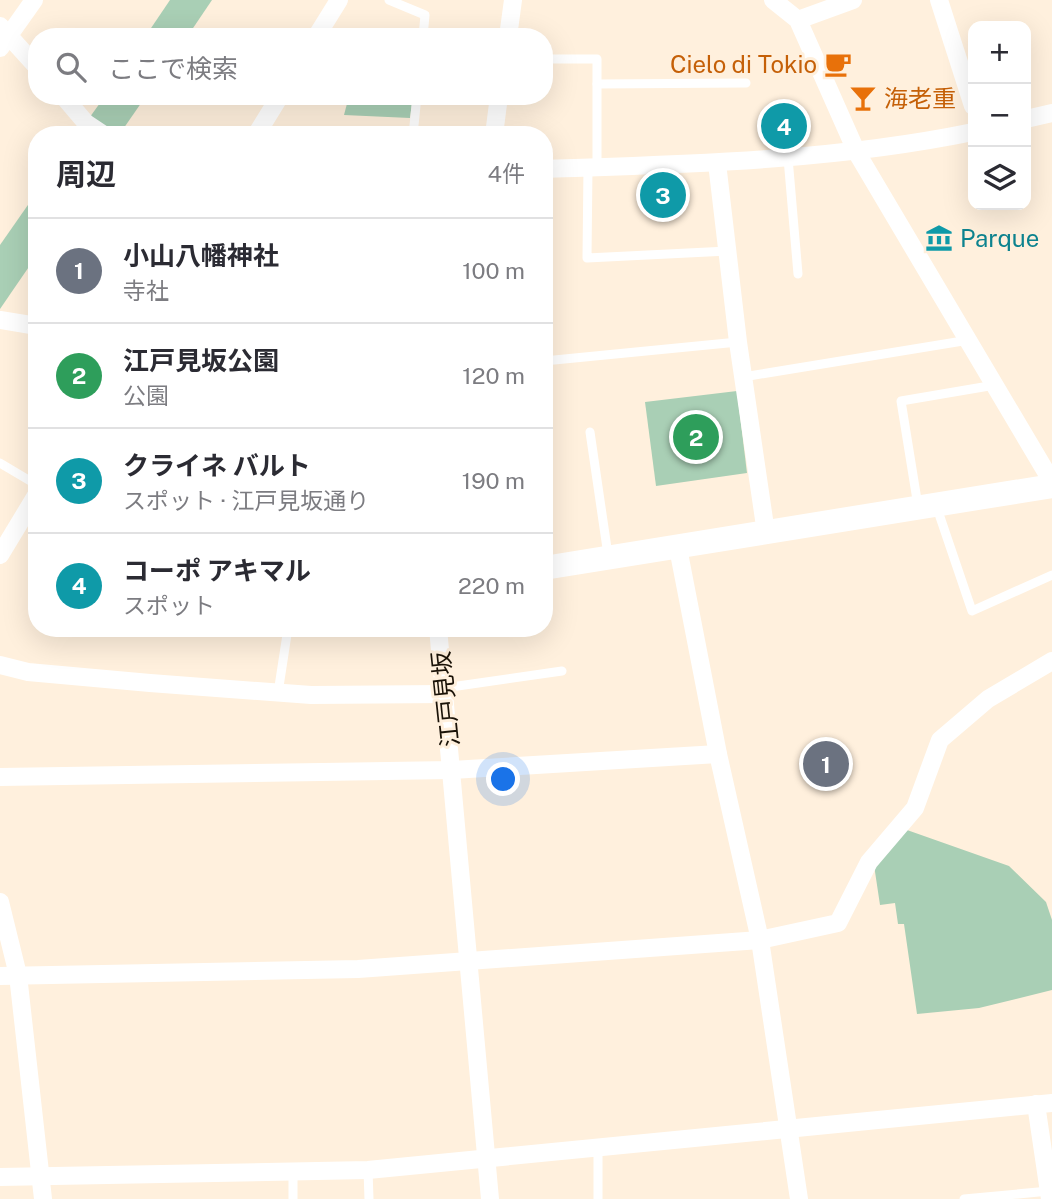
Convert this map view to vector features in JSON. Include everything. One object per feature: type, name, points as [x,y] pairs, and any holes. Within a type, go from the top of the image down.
[{"type":"street","points":[[28,59],[3,37],[34,0]]},
{"type":"street","points":[[322,28],[339,0]]},
{"type":"street","points":[[509,28],[513,0]]},
{"type":"street","points":[[553,567],[927,508],[1052,484],[857,152],[798,20],[773,0]]},
{"type":"street","points":[[798,20],[853,0]]},
{"type":"street","points":[[939,0],[968,90]]},
{"type":"street","points":[[71,105],[90,126]]},
{"type":"street","points":[[262,126],[274,105]]},
{"type":"street","points":[[495,126],[498,105]]},
{"type":"street","points":[[1031,118],[1052,113]]},
{"type":"street","points":[[553,169],[788,158],[857,152],[968,133]]},
{"type":"street","points":[[717,163],[738,342],[766,533]]},
{"type":"street","points":[[0,320],[28,325]]},
{"type":"street","points":[[1,549],[28,509]]},
{"type":"street","points":[[18,525],[28,526]]},
{"type":"street","points":[[678,548],[718,754],[760,940],[799,1199]]},
{"type":"street","name":"江戸見坂","points":[[439,637],[490,1199]]},
{"type":"street","points":[[9,976],[358,969],[760,940],[838,923],[869,862],[915,808],[940,740],[988,699],[1052,661]]},
{"type":"street","points":[[0,665],[42,673],[311,695],[444,691]]},
{"type":"street","points":[[0,777],[452,770],[718,754]]},
{"type":"street","points":[[0,902],[43,1199]]},
{"type":"street","points":[[0,1177],[368,1170],[1044,1104],[1049,1195]]},
{"type":"lane","points":[[389,0],[425,15],[424,28]]},
{"type":"lane","points":[[553,59],[597,59],[587,258],[728,251]]},
{"type":"lane","points":[[597,85],[746,83]]},
{"type":"lane","points":[[414,126],[416,105]]},
{"type":"lane","points":[[788,158],[798,274]]},
{"type":"lane","points":[[743,377],[969,340]]},
{"type":"lane","points":[[553,360],[738,342]]},
{"type":"lane","points":[[995,385],[901,401],[927,508],[972,611],[1052,575]]},
{"type":"lane","points":[[590,432],[608,558]]},
{"type":"lane","points":[[0,463],[28,480]]},
{"type":"lane","points":[[278,693],[287,637]]},
{"type":"lane","points":[[444,691],[562,671]]},
{"type":"lane","points":[[598,1146],[598,1199]]},
{"type":"lane","points":[[368,1170],[369,1199]]},
{"type":"lane","points":[[293,1171],[293,1199]]},
{"type":"lane","points":[[964,1199],[1049,1195]]},
{"type":"green space","points":[[170,0],[212,0],[193,28],[151,28]]},
{"type":"green space","points":[[99,105],[140,105],[125,126],[83,126]]},
{"type":"green space","points":[[347,105],[412,105],[410,118],[344,115]]},
{"type":"green space","points":[[28,205],[28,268],[0,309],[0,245]]},
{"type":"green space","points":[[737,391],[747,473],[656,486],[645,402]]},
{"type":"green space","points":[[907,830],[1009,866],[1046,902],[1052,920],[1052,990],[979,1008],[917,1014],[904,924],[898,924],[895,903],[880,905],[874,865]]},
{"type":"place","name":"Cielo di Tokio","points":[[838,64]]},
{"type":"place","name":"海老重","points":[[863,98]]},
{"type":"place","name":"コーポ アキマル","points":[[784,126]]},
{"type":"place","name":"クライネ バルト","points":[[663,195]]},
{"type":"place","name":"Parque","points":[[939,238]]},
{"type":"place","name":"江戸見坂公園","points":[[696,437]]},
{"type":"place","name":"小山八幡神社","points":[[826,764]]}]
